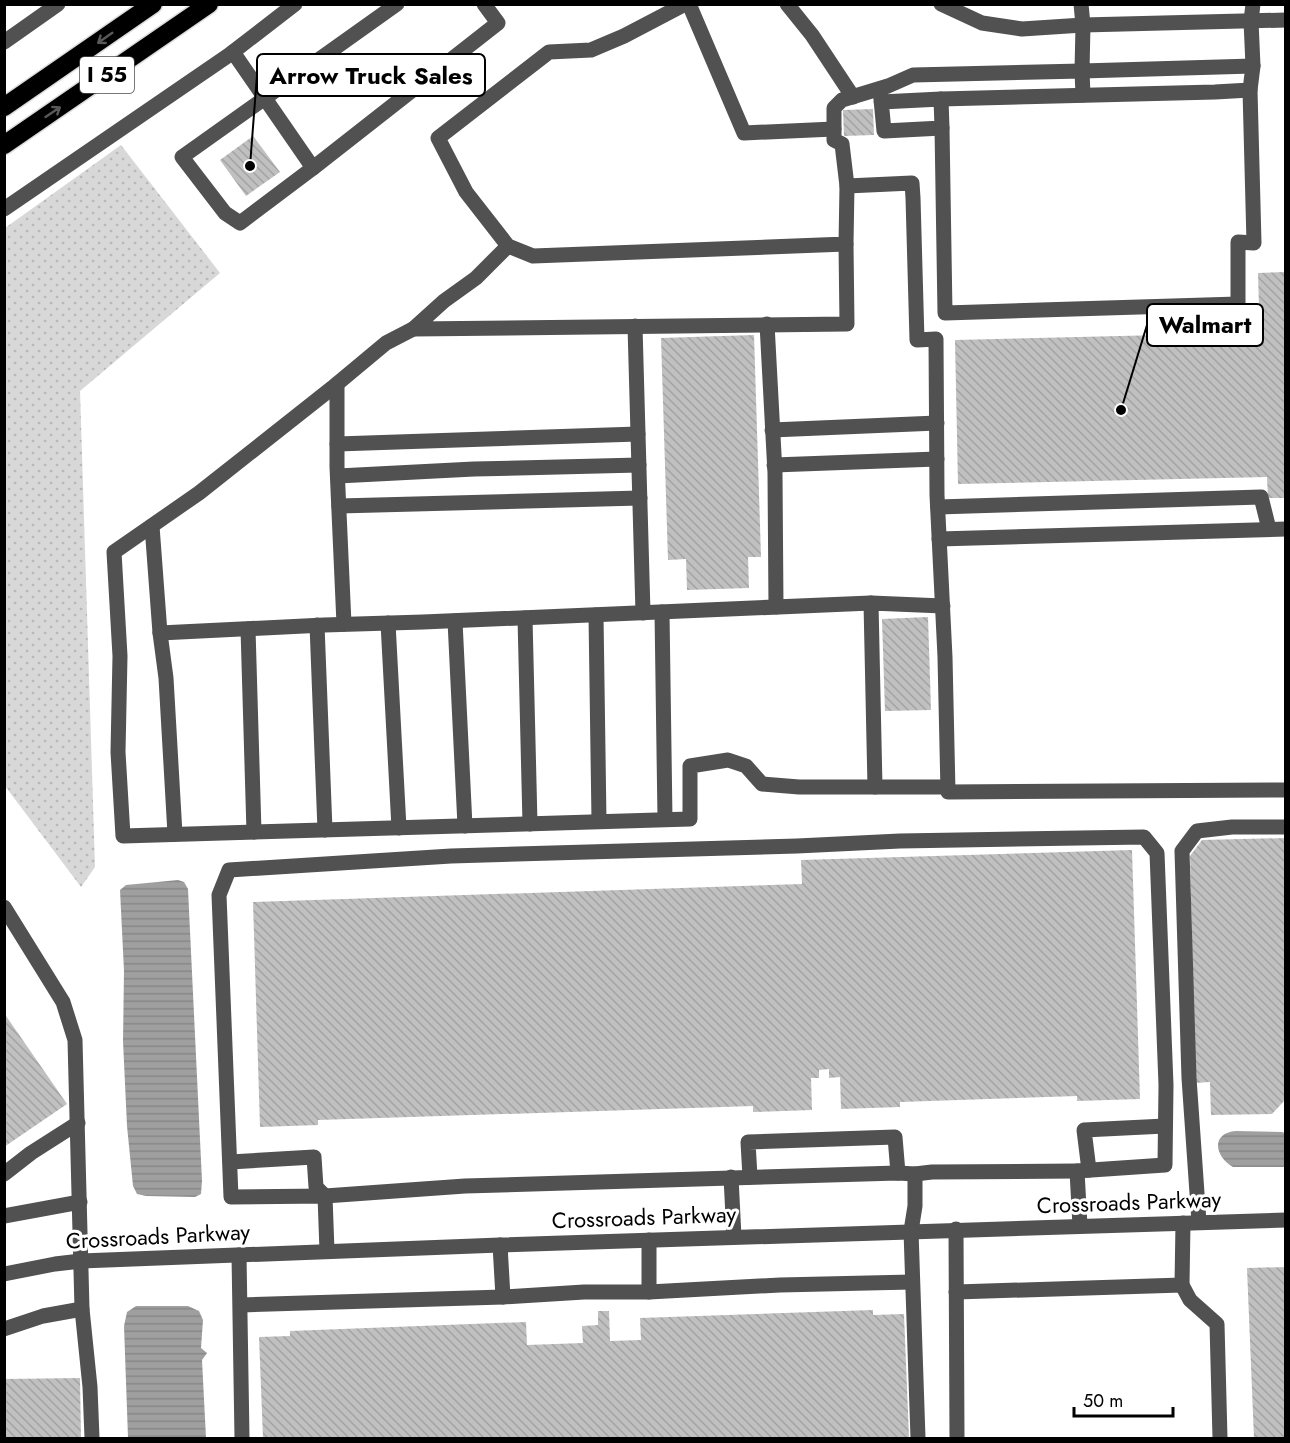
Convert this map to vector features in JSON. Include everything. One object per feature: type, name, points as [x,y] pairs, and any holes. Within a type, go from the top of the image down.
[{"type":"highway","name":"I 55","points":[[4,107],[153,4]]},
{"type":"highway","name":"I 55","points":[[4,145],[209,4]]},
{"type":"street","points":[[4,42],[58,4]]},
{"type":"street","points":[[4,209],[233,52],[295,4]]},
{"type":"street","points":[[397,4],[182,157],[225,213],[240,223],[498,23],[484,4]]},
{"type":"street","points":[[834,129],[744,133],[687,4],[591,50],[549,52],[438,138],[466,192],[508,246],[534,256],[846,244]]},
{"type":"street","points":[[787,4],[812,35],[853,97]]},
{"type":"street","points":[[941,4],[982,23],[1022,29],[1083,25],[1286,20]]},
{"type":"street","points":[[1081,4],[1083,95]]},
{"type":"street","points":[[941,99],[945,313],[1239,304],[1238,242],[1254,243],[1250,90],[1253,66],[1251,21],[1253,4]]},
{"type":"street","points":[[233,52],[313,168]]},
{"type":"street","points":[[880,96],[913,75],[1253,66]]},
{"type":"street","points":[[413,329],[847,324],[847,186],[842,144],[834,140],[834,108],[842,100],[853,97],[880,96],[941,99],[1250,90]]},
{"type":"street","points":[[880,96],[884,131],[942,128]]},
{"type":"street","points":[[847,186],[912,183],[917,340],[936,339],[938,507],[948,792],[1286,790]]},
{"type":"street","points":[[508,246],[476,278],[444,301],[413,329],[386,343],[199,493],[114,552],[120,656],[118,752],[123,836],[690,819],[690,766],[728,759],[746,766],[762,784],[799,787],[948,787]]},
{"type":"street","points":[[766,324],[774,465],[776,607]]},
{"type":"street","points":[[635,326],[643,613]]},
{"type":"street","points":[[337,384],[344,624]]},
{"type":"street","points":[[772,430],[937,423]]},
{"type":"street","points":[[338,444],[638,434]]},
{"type":"street","points":[[774,465],[937,459]]},
{"type":"street","points":[[338,476],[474,469],[639,465]]},
{"type":"street","points":[[938,507],[1261,497],[1269,529]]},
{"type":"street","points":[[339,506],[640,498]]},
{"type":"street","points":[[152,526],[160,633],[166,678],[175,834]]},
{"type":"street","points":[[939,539],[1286,529]]},
{"type":"street","points":[[160,633],[871,603],[943,606]]},
{"type":"street","points":[[871,603],[875,787]]},
{"type":"street","points":[[662,612],[665,819]]},
{"type":"street","points":[[596,615],[598,821]]},
{"type":"street","points":[[525,618],[530,824]]},
{"type":"street","points":[[455,621],[465,826]]},
{"type":"street","points":[[388,623],[399,828]]},
{"type":"street","points":[[317,625],[325,830]]},
{"type":"street","points":[[248,629],[254,832]]},
{"type":"street","points":[[1199,1222],[1190,1078],[1182,851],[1197,831],[1232,827],[1286,827]]},
{"type":"street","points":[[1144,837],[1157,853],[1167,1085],[1166,1126],[1165,1165],[1083,1171],[732,1177],[465,1186],[325,1196],[231,1197],[219,895],[229,870],[451,856],[900,841],[1144,837]]},
{"type":"street","points":[[4,907],[63,1002],[75,1040],[82,1309],[90,1387],[92,1438]]},
{"type":"street","points":[[4,1174],[31,1153],[78,1123]]},
{"type":"street","points":[[1080,1226],[1084,1130],[1166,1126]]},
{"type":"street","points":[[750,1177],[748,1142],[895,1137],[898,1173]]},
{"type":"street","points":[[230,1162],[314,1157],[315,1187],[325,1196],[327,1251]]},
{"type":"street","points":[[915,1174],[915,1206],[911,1231],[918,1438]]},
{"type":"street","points":[[732,1177],[734,1237]]},
{"type":"street","points":[[4,1216],[80,1202]]},
{"type":"street","name":"Crossroads Parkway","points":[[4,1274],[81,1261],[956,1229],[1286,1220]]},
{"type":"street","points":[[1183,1223],[1182,1285],[1190,1300],[1217,1324],[1220,1438]]},
{"type":"street","points":[[956,1229],[957,1438]]},
{"type":"street","points":[[649,1240],[649,1292]]},
{"type":"street","points":[[500,1245],[503,1297]]},
{"type":"street","points":[[239,1255],[242,1438]]},
{"type":"street","points":[[241,1305],[912,1282]]},
{"type":"street","points":[[956,1292],[1182,1285]]},
{"type":"street","points":[[4,1329],[43,1316],[82,1309]]},
{"type":"shaded area","points":[[121,145],[220,273],[80,391],[95,867],[81,887],[5,786],[5,228]]},
{"type":"shaded area","points":[[178,880],[184,882],[188,889],[201,1194],[195,1197],[146,1196],[137,1194],[133,1186],[127,1126],[120,890],[126,885]]},
{"type":"shaded area","points":[[1236,1131],[1285,1133],[1285,1167],[1233,1167],[1227,1163],[1219,1152],[1219,1141],[1222,1136]]},
{"type":"shaded area","points":[[136,1306],[188,1306],[199,1311],[203,1320],[201,1348],[207,1353],[202,1360],[206,1438],[128,1438],[124,1326],[127,1312]]},
{"type":"building","points":[[873,109],[874,135],[844,136],[843,110]]},
{"type":"building","points":[[253,136],[280,172],[246,196],[220,160]]},
{"type":"building","points":[[1286,272],[1286,498],[1268,498],[1267,477],[958,484],[955,340],[1245,333],[1245,343],[1260,343],[1258,273]]},
{"type":"building","points":[[754,335],[761,557],[748,557],[749,588],[687,590],[686,559],[668,560],[661,338]]},
{"type":"building","points":[[928,617],[931,710],[885,711],[882,619]]},
{"type":"building","points":[[1286,838],[1285,1100],[1272,1114],[1211,1115],[1210,1082],[1195,1083],[1190,856],[1202,840]]},
{"type":"building","points":[[1132,850],[1140,1099],[1077,1101],[1077,1096],[900,1102],[900,1107],[841,1109],[840,1077],[829,1078],[829,1069],[819,1070],[819,1078],[811,1078],[812,1110],[753,1112],[753,1106],[318,1120],[318,1125],[260,1127],[253,902],[802,884],[801,860]]},
{"type":"building","points":[[4,1013],[67,1104],[4,1147]]},
{"type":"building","points":[[1286,1267],[1286,1438],[1254,1438],[1247,1268]]},
{"type":"building","points":[[873,1310],[873,1315],[904,1314],[909,1438],[263,1438],[259,1337],[290,1336],[290,1331],[526,1322],[527,1345],[583,1343],[582,1326],[598,1325],[598,1311],[609,1311],[610,1341],[641,1340],[640,1318]]},
{"type":"building","points":[[80,1378],[81,1438],[4,1438],[4,1379]]},
{"type":"place","name":"Arrow Truck Sales","points":[[250,166]]},
{"type":"place","name":"Walmart","points":[[1121,410]]}]
